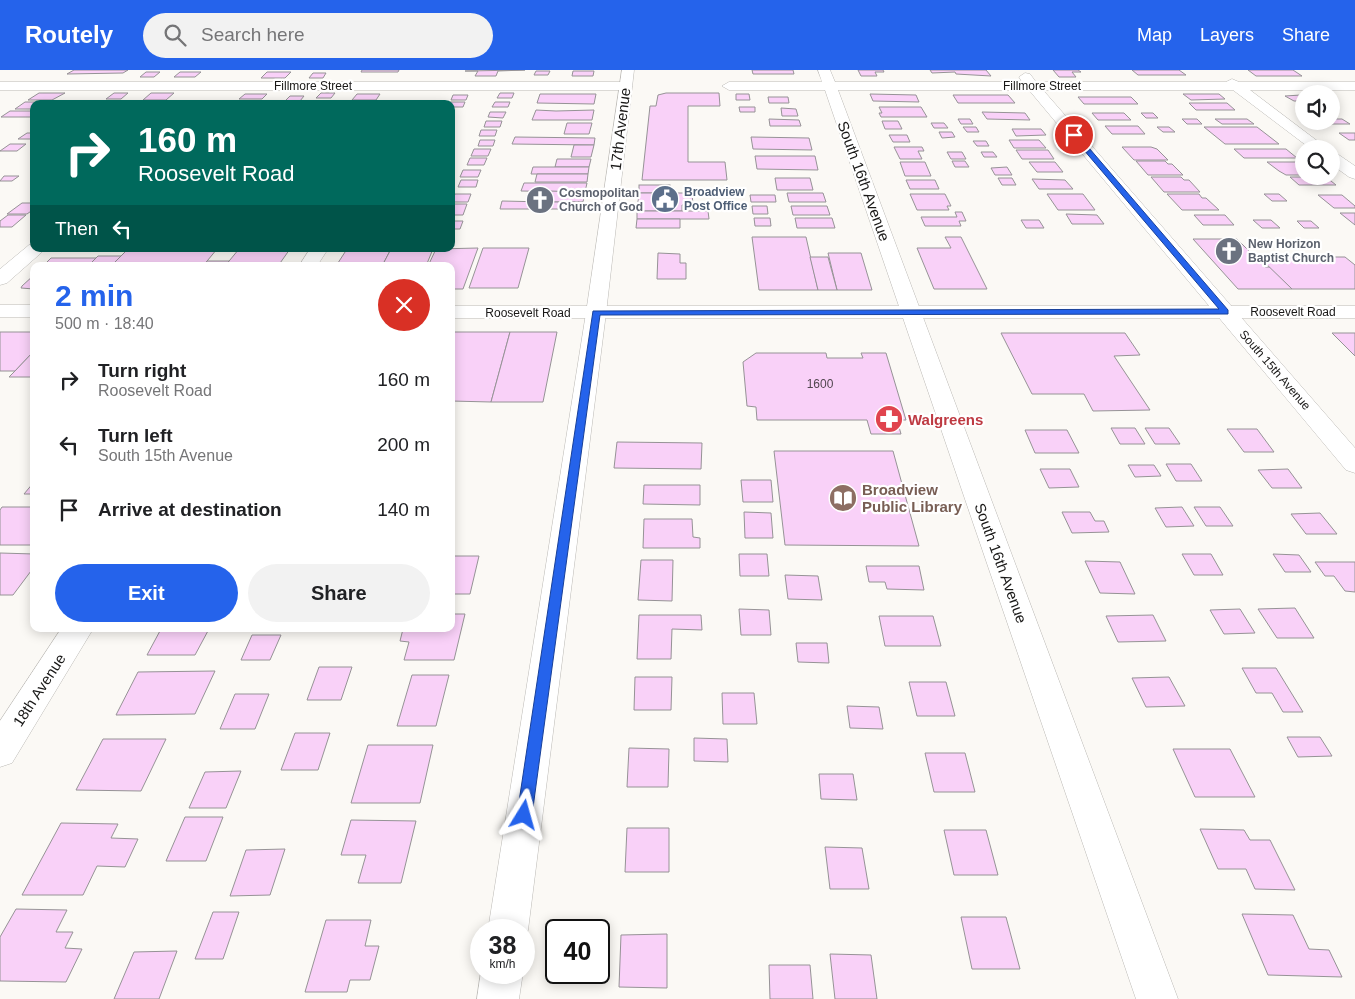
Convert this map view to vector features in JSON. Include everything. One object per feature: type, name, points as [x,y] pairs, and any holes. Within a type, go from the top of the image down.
[{"type":"street","name":"South 16th Avenue","points":[[824,70],[1157,999]]},
{"type":"street","name":"South 15th Avenue","points":[[1019,70],[1355,464]]},
{"type":"street","points":[[1214,70],[1309,140]]},
{"type":"street","points":[[0,95],[34,74]]},
{"type":"street","points":[[206,98],[232,74]]},
{"type":"street","name":"Fillmore Street","points":[[0,86],[220,86],[426,80],[627,78]]},
{"type":"street","name":"17th Avenue","points":[[510,919],[596,313],[627,78]]},
{"type":"street","points":[[415,98],[426,80]]},
{"type":"street","name":"Fillmore Street","points":[[729,86],[1355,86]]},
{"type":"street","points":[[1340,163],[1355,174]]},
{"type":"street","points":[[0,279],[32,252]]},
{"type":"street","points":[[0,311],[30,311]]},
{"type":"street","name":"Roosevelt Road","points":[[455,312],[1355,312]]},
{"type":"street","name":"18th Avenue","points":[[0,751],[76,632]]},
{"type":"street","points":[[498,999],[500,984]]},
{"type":"building","points":[[74,70],[128,70],[123,73],[67,74]]},
{"type":"building","points":[[362,70],[399,70],[398,72],[361,72]]},
{"type":"building","points":[[525,70],[498,71],[496,76],[475,76],[478,71],[465,71]]},
{"type":"building","points":[[752,70],[793,70],[794,74],[753,74]]},
{"type":"building","points":[[858,70],[883,70],[884,72],[875,72],[877,76],[861,76]]},
{"type":"building","points":[[930,70],[986,70],[991,76],[956,74],[955,72],[932,73]]},
{"type":"building","points":[[1053,70],[1078,70],[1081,72],[1072,72],[1076,77],[1059,77]]},
{"type":"building","points":[[1132,70],[1179,70],[1186,75],[1138,75]]},
{"type":"building","points":[[1248,70],[1293,70],[1302,76],[1256,76]]},
{"type":"building","points":[[536,71],[550,71],[548,75],[534,75]]},
{"type":"building","points":[[573,71],[594,71],[593,76],[572,76]]},
{"type":"building","points":[[146,72],[160,72],[154,77],[140,77]]},
{"type":"building","points":[[180,72],[201,72],[195,77],[174,77]]},
{"type":"building","points":[[267,72],[291,72],[285,78],[261,78]]},
{"type":"building","points":[[313,73],[326,73],[323,78],[309,78]]},
{"type":"building","points":[[39,93],[65,93],[52,100],[28,100]]},
{"type":"building","points":[[114,93],[128,93],[121,99],[106,99]]},
{"type":"building","points":[[151,93],[174,93],[166,100],[143,100]]},
{"type":"building","points":[[321,93],[335,93],[331,98],[316,98]]},
{"type":"building","points":[[500,93],[514,93],[512,98],[497,98]]},
{"type":"building","points":[[666,93],[719,93],[720,106],[688,106],[688,162],[725,162],[727,180],[642,180],[650,106],[656,106],[658,95]]},
{"type":"building","points":[[245,94],[267,94],[262,99],[239,99]]},
{"type":"building","points":[[357,94],[380,94],[376,100],[352,100]]},
{"type":"building","points":[[540,94],[596,94],[594,104],[537,103]]},
{"type":"building","points":[[736,94],[749,94],[750,100],[736,100]]},
{"type":"building","points":[[870,94],[916,95],[919,102],[873,101]]},
{"type":"building","points":[[1183,94],[1219,94],[1225,99],[1191,100]]},
{"type":"building","points":[[453,95],[468,95],[466,100],[451,100]]},
{"type":"building","points":[[953,95],[1008,95],[1015,103],[958,103]]},
{"type":"building","points":[[1295,95],[1295,101],[1294,101],[1285,96]]},
{"type":"building","points":[[290,96],[304,96],[301,100],[286,100]]},
{"type":"building","points":[[768,97],[788,97],[789,103],[769,103]]},
{"type":"building","points":[[1078,97],[1131,97],[1138,104],[1084,104]]},
{"type":"building","points":[[25,102],[30,102],[30,109],[15,109]]},
{"type":"building","points":[[455,102],[465,102],[463,107],[455,107]]},
{"type":"building","points":[[495,102],[510,102],[508,107],[492,107]]},
{"type":"building","points":[[1189,103],[1227,103],[1235,110],[1196,110]]},
{"type":"building","points":[[739,107],[755,107],[755,112],[740,112]]},
{"type":"building","points":[[879,107],[921,107],[927,117],[881,117],[879,113],[882,113]]},
{"type":"building","points":[[781,108],[796,109],[798,116],[782,116]]},
{"type":"building","points":[[536,110],[594,110],[592,120],[532,120]]},
{"type":"building","points":[[10,111],[30,111],[30,117],[1,117]]},
{"type":"building","points":[[490,112],[506,112],[503,118],[488,117]]},
{"type":"building","points":[[982,112],[1025,113],[1030,120],[987,119]]},
{"type":"building","points":[[1092,113],[1124,113],[1131,120],[1098,120]]},
{"type":"building","points":[[1141,113],[1153,113],[1158,118],[1146,118]]},
{"type":"building","points":[[769,119],[799,120],[801,126],[770,126]]},
{"type":"building","points":[[958,119],[970,119],[973,124],[961,124]]},
{"type":"building","points":[[1182,119],[1197,119],[1202,124],[1187,124]]},
{"type":"building","points":[[1215,119],[1247,119],[1254,124],[1222,124]]},
{"type":"building","points":[[1340,119],[1342,119],[1350,124],[1340,124]]},
{"type":"building","points":[[486,121],[502,121],[500,127],[484,127]]},
{"type":"building","points":[[882,121],[898,121],[902,129],[885,129]]},
{"type":"building","points":[[567,123],[592,123],[589,134],[564,134]]},
{"type":"building","points":[[931,123],[944,123],[948,128],[934,128]]},
{"type":"building","points":[[1105,126],[1138,126],[1145,134],[1112,134]]},
{"type":"building","points":[[963,127],[976,127],[979,132],[967,132]]},
{"type":"building","points":[[1157,127],[1169,127],[1175,132],[1163,132]]},
{"type":"building","points":[[1204,127],[1257,127],[1279,144],[1225,144]]},
{"type":"building","points":[[1012,129],[1041,129],[1046,135],[1016,136]]},
{"type":"building","points":[[481,130],[497,130],[495,136],[479,136]]},
{"type":"building","points":[[939,132],[952,132],[955,137],[942,138]]},
{"type":"building","points":[[27,133],[30,133],[30,139],[18,139]]},
{"type":"building","points":[[1339,133],[1355,133],[1355,140],[1349,140]]},
{"type":"building","points":[[889,135],[907,135],[910,142],[893,142]]},
{"type":"building","points":[[515,137],[595,138],[594,145],[512,144]]},
{"type":"building","points":[[751,137],[809,138],[812,150],[753,149]]},
{"type":"building","points":[[480,140],[495,140],[493,146],[478,146]]},
{"type":"building","points":[[1009,140],[1039,140],[1046,148],[1014,148]]},
{"type":"building","points":[[973,141],[986,141],[989,146],[977,146]]},
{"type":"building","points":[[10,144],[26,144],[17,151],[0,151]]},
{"type":"building","points":[[574,145],[594,145],[591,157],[571,157]]},
{"type":"building","points":[[894,147],[922,147],[924,151],[918,151],[922,159],[900,159]]},
{"type":"building","points":[[1122,147],[1151,147],[1157,149],[1168,160],[1134,160]]},
{"type":"building","points":[[474,149],[491,149],[488,156],[471,156]]},
{"type":"building","points":[[1234,149],[1286,149],[1295,156],[1295,158],[1244,158]]},
{"type":"building","points":[[1016,150],[1048,150],[1054,159],[1022,159]]},
{"type":"building","points":[[947,152],[962,152],[966,159],[951,159]]},
{"type":"building","points":[[981,152],[993,152],[997,157],[984,157]]},
{"type":"building","points":[[755,156],[815,156],[818,170],[757,169]]},
{"type":"building","points":[[470,158],[487,158],[484,165],[467,165]]},
{"type":"building","points":[[557,159],[591,159],[589,167],[555,167]]},
{"type":"building","points":[[952,161],[965,161],[969,167],[955,167]]},
{"type":"building","points":[[1136,161],[1165,161],[1168,164],[1172,164],[1183,175],[1148,175]]},
{"type":"building","points":[[900,162],[925,162],[931,176],[905,176]]},
{"type":"building","points":[[1029,162],[1055,162],[1063,172],[1037,172]]},
{"type":"building","points":[[1267,162],[1295,162],[1295,175],[1286,175]]},
{"type":"building","points":[[533,167],[589,167],[588,174],[531,174]]},
{"type":"building","points":[[1007,167],[1012,175],[995,175],[991,168]]},
{"type":"building","points":[[463,170],[481,170],[478,177],[460,177]]},
{"type":"building","points":[[537,174],[588,174],[587,182],[535,182]]},
{"type":"building","points":[[4,176],[19,176],[12,181],[0,181]]},
{"type":"building","points":[[1151,177],[1181,177],[1184,180],[1189,180],[1200,192],[1164,192]]},
{"type":"building","points":[[775,178],[810,178],[813,190],[777,190]]},
{"type":"building","points":[[998,178],[1012,178],[1016,185],[1002,185]]},
{"type":"building","points":[[1032,179],[1065,180],[1073,189],[1039,189]]},
{"type":"building","points":[[461,180],[478,180],[476,187],[458,187]]},
{"type":"building","points":[[906,180],[935,180],[939,189],[910,189]]},
{"type":"building","points":[[524,183],[587,183],[585,192],[521,191]]},
{"type":"building","points":[[639,185],[670,185],[670,193],[639,193]]},
{"type":"building","points":[[549,191],[585,192],[583,202],[546,202]]},
{"type":"building","name":"Broadview Post Office","points":[[639,193],[692,193],[693,205],[682,205],[682,211],[637,211]]},
{"type":"building","points":[[787,193],[823,193],[826,202],[789,202]]},
{"type":"building","points":[[455,194],[471,194],[468,202],[455,202]]},
{"type":"building","points":[[910,194],[945,194],[951,206],[947,206],[949,210],[917,210]]},
{"type":"building","points":[[1047,194],[1083,194],[1095,210],[1058,210]]},
{"type":"building","points":[[1167,194],[1199,194],[1219,210],[1182,210]]},
{"type":"building","points":[[1264,194],[1279,194],[1287,201],[1272,201]]},
{"type":"building","points":[[750,195],[775,195],[776,202],[751,202]]},
{"type":"building","points":[[1318,195],[1342,195],[1355,208],[1334,208]]},
{"type":"building","points":[[502,201],[583,202],[582,209],[500,209]]},
{"type":"building","points":[[22,203],[30,203],[30,212],[27,214],[7,214]]},
{"type":"building","points":[[455,204],[467,204],[463,215],[455,215]]},
{"type":"building","points":[[752,206],[767,206],[768,214],[753,214]]},
{"type":"building","points":[[791,206],[827,206],[830,215],[793,215]]},
{"type":"building","points":[[637,211],[708,211],[709,219],[637,219]]},
{"type":"building","points":[[955,212],[962,212],[966,221],[959,221],[961,226],[925,226],[921,217],[957,217]]},
{"type":"building","points":[[1340,213],[1355,213],[1355,225]]},
{"type":"building","points":[[1066,214],[1097,215],[1104,224],[1072,224]]},
{"type":"building","points":[[8,215],[26,215],[12,227],[0,227],[0,221]]},
{"type":"building","points":[[1194,215],[1225,215],[1234,225],[1203,225]]},
{"type":"building","points":[[754,218],[770,218],[771,226],[755,226]]},
{"type":"building","points":[[795,218],[832,218],[835,228],[797,228]]},
{"type":"building","points":[[637,219],[680,219],[680,228],[636,228]]},
{"type":"building","points":[[1021,220],[1039,220],[1044,228],[1026,228]]},
{"type":"building","points":[[1253,220],[1271,220],[1280,228],[1262,228]]},
{"type":"building","points":[[455,221],[463,221],[460,229],[455,229]]},
{"type":"building","points":[[1297,221],[1311,221],[1319,228],[1304,228]]},
{"type":"building","points":[[752,237],[806,237],[818,290],[759,290]]},
{"type":"building","points":[[945,237],[961,237],[987,289],[934,289],[917,248],[951,248]]},
{"type":"building","points":[[1193,239],[1237,239],[1265,267],[1270,267],[1292,289],[1238,289]]},
{"type":"building","points":[[478,248],[463,289],[455,289],[455,262],[430,262],[435,252],[455,252],[455,249]]},
{"type":"building","points":[[483,248],[529,248],[518,288],[469,288]]},
{"type":"building","points":[[125,252],[215,252],[206,262],[115,262]]},
{"type":"building","points":[[237,252],[288,252],[281,262],[228,262]]},
{"type":"building","points":[[345,252],[389,252],[384,262],[339,262]]},
{"type":"building","points":[[389,252],[432,252],[428,262],[384,262]]},
{"type":"building","points":[[658,253],[680,254],[680,263],[686,263],[686,279],[657,279]]},
{"type":"building","points":[[828,253],[861,253],[872,290],[837,290]]},
{"type":"building","points":[[98,256],[121,256],[115,262],[92,262]]},
{"type":"building","points":[[810,257],[828,257],[837,290],[818,290]]},
{"type":"building","points":[[1259,257],[1345,257],[1355,265],[1355,289],[1292,289]]},
{"type":"building","points":[[51,258],[96,258],[92,262],[47,262]]},
{"type":"building","points":[[207,261],[229,261],[228,262]]},
{"type":"building","points":[[30,279],[30,289],[21,288]]},
{"type":"building","points":[[0,332],[30,332],[30,355],[15,371],[0,371]]},
{"type":"building","points":[[455,332],[510,332],[491,402],[455,401]]},
{"type":"building","points":[[510,332],[557,332],[543,402],[491,402]]},
{"type":"building","points":[[1001,333],[1125,333],[1140,355],[1114,356],[1150,410],[1093,411],[1084,394],[1032,394]]},
{"type":"building","points":[[1332,333],[1355,333],[1355,356]]},
{"type":"building","name":"Walgreens","points":[[756,353],[826,353],[827,358],[863,358],[861,353],[886,353],[906,420],[897,420],[901,434],[871,434],[867,420],[757,420],[756,407],[747,406],[743,362]]},
{"type":"building","points":[[30,355],[30,377],[9,377]]},
{"type":"building","points":[[1111,428],[1135,428],[1145,444],[1120,444]]},
{"type":"building","points":[[1145,428],[1169,428],[1180,444],[1155,444]]},
{"type":"building","points":[[1227,429],[1257,429],[1274,452],[1244,452]]},
{"type":"building","points":[[1025,430],[1067,430],[1079,453],[1035,453]]},
{"type":"building","points":[[617,442],[702,443],[701,469],[614,468]]},
{"type":"building","name":"Broadview Public Library","points":[[774,451],[893,451],[919,546],[785,545]]},
{"type":"building","points":[[1166,464],[1191,464],[1202,481],[1176,481]]},
{"type":"building","points":[[1128,465],[1154,465],[1161,476],[1135,477]]},
{"type":"building","points":[[1040,469],[1070,469],[1079,487],[1049,488]]},
{"type":"building","points":[[1288,469],[1302,488],[1272,488],[1258,470]]},
{"type":"building","points":[[741,480],[771,480],[773,502],[743,502]]},
{"type":"building","points":[[644,485],[700,485],[700,505],[643,504]]},
{"type":"building","points":[[30,487],[30,494],[24,494]]},
{"type":"building","points":[[2,507],[30,507],[30,545],[0,545],[0,510]]},
{"type":"building","points":[[1182,507],[1194,526],[1166,527],[1155,508]]},
{"type":"building","points":[[1194,507],[1220,507],[1233,526],[1206,526]]},
{"type":"building","points":[[744,512],[771,513],[773,538],[745,538]]},
{"type":"building","points":[[1062,512],[1090,512],[1095,521],[1104,521],[1109,532],[1072,533]]},
{"type":"building","points":[[1320,513],[1337,534],[1306,534],[1291,514]]},
{"type":"building","points":[[644,519],[692,519],[693,537],[700,538],[700,548],[643,548]]},
{"type":"building","points":[[0,553],[30,554],[30,572],[13,595],[0,595]]},
{"type":"building","points":[[739,554],[767,554],[769,576],[740,576]]},
{"type":"building","points":[[1182,554],[1211,554],[1223,575],[1194,575]]},
{"type":"building","points":[[1273,554],[1299,555],[1311,572],[1285,572]]},
{"type":"building","points":[[455,556],[479,556],[470,594],[455,594]]},
{"type":"building","points":[[641,560],[673,560],[672,601],[638,600]]},
{"type":"building","points":[[1085,561],[1120,562],[1135,594],[1100,593]]},
{"type":"building","points":[[1315,562],[1355,562],[1355,592],[1345,591],[1334,576],[1325,576]]},
{"type":"building","points":[[866,566],[919,566],[924,590],[887,589],[885,582],[869,582]]},
{"type":"building","points":[[785,575],[818,576],[822,600],[788,599]]},
{"type":"building","points":[[1295,608],[1314,638],[1277,638],[1258,609]]},
{"type":"building","points":[[739,609],[769,610],[771,635],[741,635]]},
{"type":"building","points":[[1240,609],[1255,633],[1224,634],[1210,610]]},
{"type":"building","points":[[455,614],[465,614],[454,660],[404,660],[409,642],[400,641],[402,632],[455,632]]},
{"type":"building","points":[[639,615],[701,615],[702,630],[672,629],[671,659],[637,659]]},
{"type":"building","points":[[1153,615],[1166,641],[1118,642],[1106,616]]},
{"type":"building","points":[[879,616],[933,616],[941,646],[885,646]]},
{"type":"building","points":[[159,632],[207,632],[195,655],[147,655]]},
{"type":"building","points":[[252,635],[281,635],[270,660],[241,660]]},
{"type":"building","points":[[796,643],[827,643],[829,663],[798,662]]},
{"type":"building","points":[[319,667],[352,667],[341,700],[307,700]]},
{"type":"building","points":[[1242,668],[1276,668],[1303,712],[1283,712],[1272,693],[1256,693]]},
{"type":"building","points":[[215,671],[195,714],[116,715],[138,672]]},
{"type":"building","points":[[412,675],[449,675],[436,726],[397,726]]},
{"type":"building","points":[[635,677],[672,677],[671,710],[634,710]]},
{"type":"building","points":[[1169,677],[1185,706],[1146,707],[1132,678]]},
{"type":"building","points":[[909,682],[946,682],[955,716],[917,716]]},
{"type":"building","points":[[722,693],[754,693],[757,724],[723,724]]},
{"type":"building","points":[[235,694],[269,694],[255,729],[220,729]]},
{"type":"building","points":[[847,706],[879,707],[883,729],[850,728]]},
{"type":"building","points":[[295,733],[330,733],[318,770],[281,770]]},
{"type":"building","points":[[1287,737],[1320,737],[1332,756],[1298,757]]},
{"type":"building","points":[[694,738],[727,739],[728,762],[694,761]]},
{"type":"building","points":[[103,739],[166,739],[141,791],[76,790]]},
{"type":"building","points":[[368,745],[433,745],[420,803],[351,803]]},
{"type":"building","points":[[629,748],[669,749],[668,787],[627,787]]},
{"type":"building","points":[[1173,749],[1230,749],[1255,797],[1195,797]]},
{"type":"building","points":[[925,753],[965,753],[975,792],[934,792]]},
{"type":"building","points":[[241,771],[226,808],[189,808],[205,772]]},
{"type":"building","points":[[819,774],[853,774],[857,800],[821,799]]},
{"type":"building","points":[[185,817],[223,817],[206,861],[166,861]]},
{"type":"building","points":[[351,820],[416,821],[401,883],[358,883],[366,855],[341,855]]},
{"type":"building","points":[[61,823],[118,824],[111,838],[138,839],[125,867],[97,866],[83,895],[22,895]]},
{"type":"building","points":[[627,828],[669,828],[669,872],[625,872]]},
{"type":"building","points":[[1200,829],[1244,830],[1250,840],[1270,840],[1295,890],[1255,889],[1246,869],[1218,869]]},
{"type":"building","points":[[944,830],[986,830],[998,875],[954,875]]},
{"type":"building","points":[[825,847],[862,848],[869,889],[830,889]]},
{"type":"building","points":[[285,849],[270,895],[230,896],[246,850]]},
{"type":"building","points":[[16,909],[67,910],[56,932],[73,932],[65,948],[82,949],[66,982],[0,981],[0,937]]},
{"type":"building","points":[[213,912],[239,912],[223,959],[195,959]]},
{"type":"building","points":[[1242,914],[1293,915],[1309,949],[1329,950],[1342,977],[1268,975]]},
{"type":"building","points":[[961,917],[1006,917],[1020,969],[972,969]]},
{"type":"building","points":[[326,920],[371,920],[365,946],[379,946],[370,980],[350,980],[347,992],[305,992]]},
{"type":"building","points":[[667,934],[667,988],[619,987],[621,935]]},
{"type":"building","points":[[177,951],[159,999],[114,999],[134,952]]},
{"type":"building","points":[[830,954],[871,955],[877,999],[835,999]]},
{"type":"building","points":[[769,965],[810,965],[813,999],[770,999]]},
{"type":"place","name":"Broadview Post Office","points":[[665,199]]},
{"type":"place","name":"Cosmopolitan Church of God","points":[[540,200]]},
{"type":"place","name":"New Horizon Baptist Church","points":[[1229,251]]},
{"type":"place","name":"Walgreens","points":[[889,419]]},
{"type":"place","name":"Broadview Public Library","points":[[843,498]]},
{"type":"route","points":[[524,815],[596,313],[1225,312],[1074,135]]}]
